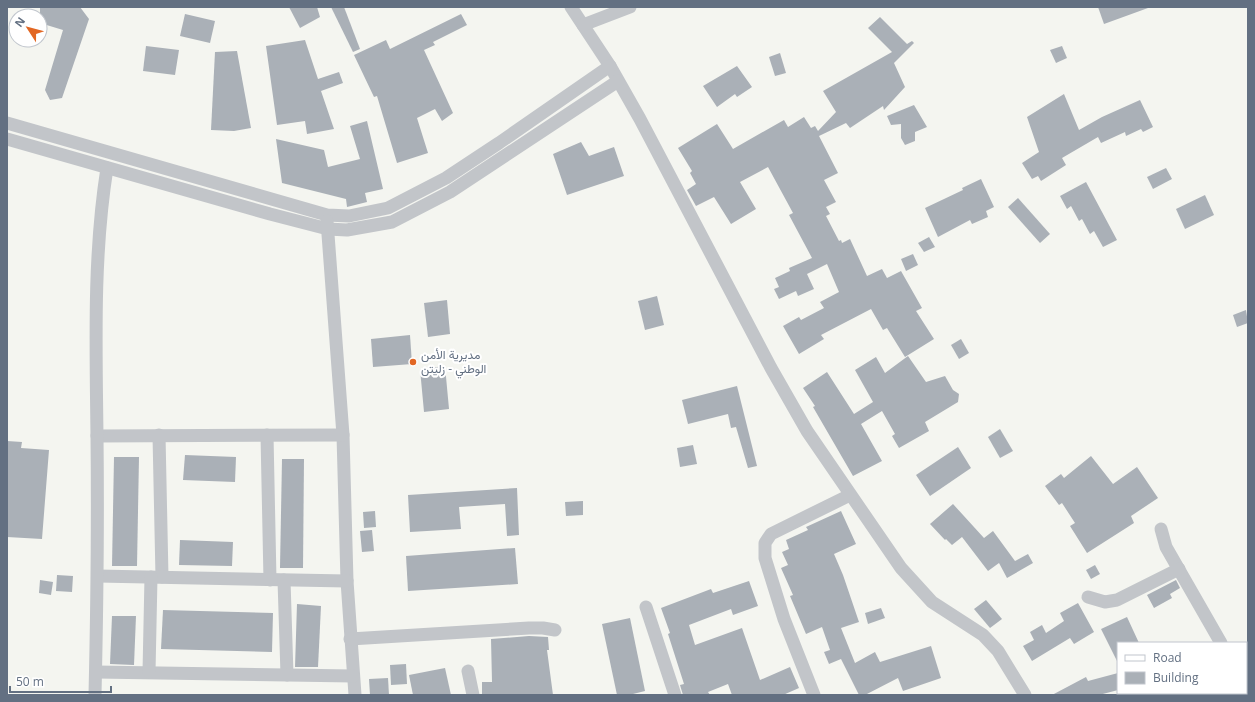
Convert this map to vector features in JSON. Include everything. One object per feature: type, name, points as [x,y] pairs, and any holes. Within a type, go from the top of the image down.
[{"type":"street","points":[[571,7],[610,66],[771,368],[807,432],[901,568],[932,602],[988,640],[998,651],[1025,695]]},
{"type":"street","points":[[583,25],[630,7]]},
{"type":"street","points":[[7,123],[327,215],[349,216],[388,208],[446,178],[610,66]]},
{"type":"street","points":[[7,138],[107,168],[328,229],[347,230],[369,227],[398,218],[450,192],[618,81]]},
{"type":"street","points":[[95,695],[98,576],[96,264],[101,208],[107,168]]},
{"type":"street","points":[[327,215],[344,436],[347,582],[355,695]]},
{"type":"street","points":[[149,672],[156,577],[160,435]]},
{"type":"street","points":[[267,435],[270,580]]},
{"type":"street","points":[[97,436],[344,436]]},
{"type":"street","points":[[814,695],[765,558],[765,543],[771,534],[850,495]]},
{"type":"street","points":[[1161,529],[1166,547],[1220,642]]},
{"type":"street","points":[[1088,597],[1105,602],[1117,600],[1179,569]]},
{"type":"street","points":[[98,576],[347,582]]},
{"type":"street","points":[[284,580],[287,675]]},
{"type":"street","points":[[646,607],[674,695]]},
{"type":"street","points":[[350,639],[529,628],[555,630]]},
{"type":"street","points":[[468,671],[473,695]]},
{"type":"street","points":[[96,672],[353,676]]},
{"type":"building","points":[[80,7],[89,19],[62,98],[50,100],[45,90],[63,30],[48,25],[48,8],[40,8]]},
{"type":"building","points":[[289,7],[317,7],[320,17],[300,28]]},
{"type":"building","points":[[331,7],[344,7],[360,49],[353,52]]},
{"type":"building","points":[[1098,7],[1147,7],[1148,8],[1104,24]]},
{"type":"building","points":[[185,14],[215,21],[210,43],[180,36]]},
{"type":"building","points":[[461,14],[467,25],[433,42],[435,45],[424,50],[453,113],[442,121],[435,109],[417,118],[428,153],[397,163],[377,96],[374,97],[354,55],[386,40],[390,49]]},
{"type":"building","points":[[880,17],[907,44],[912,41],[914,43],[894,63],[905,87],[884,110],[883,106],[850,128],[846,123],[819,136],[838,173],[824,180],[836,202],[826,207],[830,214],[826,216],[839,241],[841,240],[842,243],[850,239],[867,276],[882,269],[887,278],[901,271],[922,308],[916,311],[934,339],[905,357],[887,328],[883,330],[871,309],[821,335],[824,339],[799,354],[783,326],[799,317],[801,320],[824,308],[820,302],[839,292],[827,264],[807,274],[814,289],[798,296],[796,291],[779,299],[774,289],[779,287],[775,278],[790,271],[789,268],[812,258],[789,215],[793,213],[768,167],[740,182],[756,209],[731,224],[714,197],[696,206],[687,190],[696,184],[690,173],[692,171],[678,148],[717,124],[733,149],[784,120],[788,127],[804,117],[811,128],[815,126],[818,131],[836,112],[823,91],[892,52],[868,28]]},
{"type":"building","points":[[305,40],[318,79],[339,72],[343,83],[321,91],[334,129],[307,134],[305,121],[277,125],[266,46]]},
{"type":"building","points":[[146,46],[179,50],[175,75],[143,71]]},
{"type":"building","points":[[1062,46],[1067,58],[1056,63],[1050,50]]},
{"type":"building","points":[[237,51],[251,128],[234,131],[211,130],[215,52]]},
{"type":"building","points":[[780,53],[786,73],[775,76],[769,57]]},
{"type":"building","points":[[737,66],[752,87],[737,97],[735,94],[717,107],[703,86]]},
{"type":"building","points":[[1064,94],[1079,130],[1102,117],[1140,100],[1153,127],[1143,132],[1141,129],[1126,136],[1125,132],[1101,143],[1098,137],[1062,158],[1066,165],[1041,181],[1038,176],[1032,179],[1022,163],[1039,152],[1027,117]]},
{"type":"building","points":[[914,105],[927,127],[915,132],[915,141],[905,145],[901,138],[901,124],[891,125],[887,116]]},
{"type":"building","points":[[367,121],[383,189],[365,193],[367,202],[347,207],[346,199],[282,183],[276,139],[324,150],[328,167],[360,159],[350,126]]},
{"type":"building","points":[[581,142],[589,156],[614,147],[624,176],[567,195],[553,154]]},
{"type":"building","points":[[1166,168],[1172,179],[1153,189],[1147,177]]},
{"type":"building","points":[[981,179],[994,207],[986,211],[988,217],[972,224],[970,220],[938,237],[925,208],[963,190],[962,188]]},
{"type":"building","points":[[1086,182],[1117,240],[1103,247],[1094,231],[1090,234],[1082,219],[1079,221],[1071,206],[1067,209],[1060,196]]},
{"type":"building","points":[[1205,195],[1214,215],[1185,229],[1176,209]]},
{"type":"building","points":[[1018,198],[1050,234],[1040,243],[1008,207]]},
{"type":"building","points":[[929,237],[935,247],[924,252],[918,243]]},
{"type":"building","points":[[913,254],[918,265],[906,271],[901,259]]},
{"type":"building","points":[[657,296],[664,325],[645,330],[638,301]]},
{"type":"building","points":[[447,300],[450,334],[428,337],[424,303]]},
{"type":"building","points":[[1246,310],[1248,323],[1237,327],[1233,315]]},
{"type":"building","points":[[410,335],[412,364],[373,367],[371,339]]},
{"type":"building","points":[[961,339],[969,353],[959,359],[951,345]]},
{"type":"building","points":[[908,356],[926,382],[945,376],[953,390],[959,394],[958,402],[925,422],[929,431],[899,448],[892,436],[895,434],[882,411],[861,424],[882,461],[853,476],[813,407],[815,406],[803,388],[827,372],[854,414],[873,402],[855,370],[876,357],[885,373]]},
{"type":"building","points":[[445,366],[449,409],[424,412],[420,369]]},
{"type":"building","points":[[737,386],[757,466],[748,468],[736,427],[731,428],[728,414],[688,424],[682,400]]},
{"type":"building","points":[[1000,429],[1013,451],[1000,458],[988,437]]},
{"type":"building","points":[[7,441],[22,442],[21,448],[49,450],[42,539],[7,537]]},
{"type":"building","points":[[693,445],[697,464],[680,467],[677,448]]},
{"type":"building","points":[[958,447],[971,468],[930,496],[916,475]]},
{"type":"building","points":[[185,455],[236,457],[235,482],[183,480]]},
{"type":"building","points":[[1091,456],[1113,484],[1137,467],[1158,498],[1131,516],[1134,523],[1087,553],[1070,526],[1075,523],[1062,503],[1059,505],[1045,486],[1061,474],[1064,478]]},
{"type":"building","points":[[114,457],[139,457],[137,566],[112,566]]},
{"type":"building","points":[[282,459],[304,459],[303,568],[280,568]]},
{"type":"building","points":[[517,488],[519,535],[507,536],[505,504],[459,507],[461,529],[410,532],[408,495]]},
{"type":"building","points":[[583,501],[583,515],[566,516],[565,502]]},
{"type":"building","points":[[953,504],[984,538],[993,531],[1015,561],[1028,554],[1033,563],[1007,578],[999,563],[988,571],[962,537],[952,545],[946,539],[945,540],[930,524]]},
{"type":"building","points":[[375,511],[376,527],[364,528],[363,512]]},
{"type":"building","points":[[841,511],[856,544],[834,554],[843,575],[859,622],[841,628],[855,663],[875,652],[880,662],[931,646],[941,678],[903,691],[898,678],[865,695],[859,695],[841,659],[829,664],[824,652],[830,650],[822,627],[806,634],[790,596],[793,595],[781,568],[788,565],[782,552],[789,549],[786,540],[808,530],[806,527]]},
{"type":"building","points":[[372,530],[374,551],[362,552],[360,531]]},
{"type":"building","points":[[180,540],[233,542],[232,566],[179,565]]},
{"type":"building","points":[[515,548],[518,584],[408,591],[406,556]]},
{"type":"building","points":[[1095,565],[1100,574],[1091,579],[1086,570]]},
{"type":"building","points":[[57,575],[73,576],[72,592],[56,591]]},
{"type":"building","points":[[40,580],[53,582],[51,595],[39,593]]},
{"type":"building","points":[[1176,580],[1180,588],[1170,594],[1172,598],[1154,608],[1147,595]]},
{"type":"building","points":[[749,581],[758,606],[733,615],[731,609],[689,625],[695,645],[742,628],[760,680],[790,667],[799,688],[783,695],[732,695],[728,684],[708,692],[710,695],[683,695],[680,685],[684,684],[668,634],[670,633],[661,608],[711,589],[713,593]]},
{"type":"building","points":[[986,600],[1002,619],[990,628],[974,609]]},
{"type":"building","points":[[1078,603],[1094,632],[1074,644],[1070,638],[1032,661],[1023,646],[1034,640],[1030,632],[1042,625],[1046,633],[1064,621],[1060,613]]},
{"type":"building","points":[[297,604],[321,606],[318,667],[295,667]]},
{"type":"building","points":[[881,608],[885,618],[868,624],[865,613]]},
{"type":"building","points":[[163,610],[273,613],[272,652],[161,649]]},
{"type":"building","points":[[112,616],[136,616],[134,665],[110,664]]},
{"type":"building","points":[[1127,617],[1139,642],[1117,642],[1117,661],[1101,629]]},
{"type":"building","points":[[630,618],[645,691],[629,695],[617,695],[602,624]]},
{"type":"building","points":[[529,636],[548,637],[549,650],[547,650],[553,695],[482,695],[482,682],[492,682],[491,639]]},
{"type":"building","points":[[406,664],[407,684],[391,685],[390,665]]},
{"type":"building","points":[[445,668],[451,695],[413,695],[409,675]]},
{"type":"building","points":[[1117,673],[1117,690],[1099,695],[1052,695],[1086,677],[1088,681]]},
{"type":"building","points":[[388,678],[389,695],[370,695],[369,679]]},
{"type":"place","name":"مديرية الأمن الوطني - زليتن","points":[[413,362]]}]
